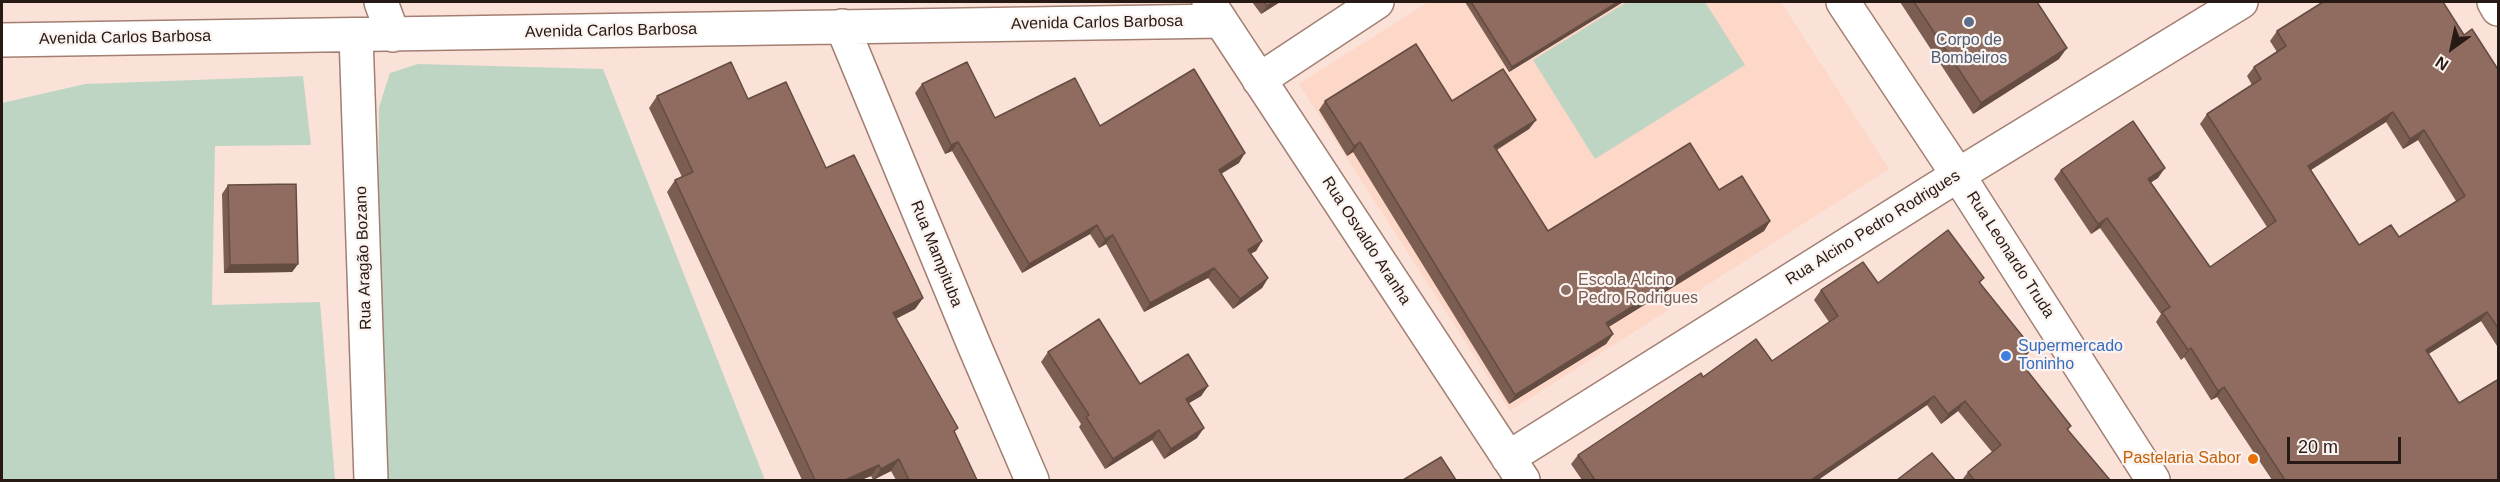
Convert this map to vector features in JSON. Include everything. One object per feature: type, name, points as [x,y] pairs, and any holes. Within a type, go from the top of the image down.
[{"type":"street","points":[[381,2],[393,35]]},
{"type":"street","points":[[1260,80],[1377,2]]},
{"type":"street","name":"Rua Leonardo Truda","points":[[1843,2],[1958,175],[2153,480]]},
{"type":"street","name":"Rua Alcino Pedro Rodrigues","points":[[1516,469],[1958,175],[2241,2]]},
{"type":"street","points":[[2494,2],[2499,9]]},
{"type":"street","name":"Avenida Carlos Barbosa","points":[[2,40],[843,26],[1214,11]]},
{"type":"street","name":"Rua Osvaldo Aranha","points":[[1214,11],[1516,469]]},
{"type":"street","name":"Rua Mampituba","points":[[843,26],[1032,480]]},
{"type":"street","name":"Rua Aragão Bozano","points":[[356,35],[371,480]]},
{"type":"shaded area","name":"Escola Alcino Pedro Rodrigues","points":[[1428,2],[1781,2],[1889,169],[1510,411],[1299,84]]},
{"type":"green space","points":[[1627,2],[1705,2],[1745,65],[1595,159],[1533,60]]},
{"type":"green space","points":[[418,64],[603,69],[765,480],[376,480],[379,107],[390,73]]},
{"type":"green space","points":[[303,76],[311,145],[215,146],[212,305],[320,302],[335,480],[2,480],[2,103],[85,84]]},
{"type":"building","points":[[1471,2],[1618,2],[1512,67]]},
{"type":"building","points":[[1914,2],[2037,2],[2067,48],[1981,103]]},
{"type":"building","points":[[2323,2],[2443,2],[2464,35],[2472,29],[2499,71],[2499,329],[2487,312],[2426,350],[2459,403],[2499,379],[2499,480],[2285,480],[2224,387],[2218,391],[2191,348],[2188,350],[2162,312],[2170,307],[2107,218],[2098,224],[2061,170],[2133,121],[2165,168],[2148,179],[2210,267],[2276,221],[2207,114],[2261,79],[2254,67],[2286,46],[2277,31]],"holes":[[[2393,112],[2410,139],[2424,130],[2465,196],[2399,237],[2391,225],[2359,245],[2308,166]]]},
{"type":"building","points":[[1416,44],[1452,101],[1503,69],[1536,120],[1494,146],[1548,231],[1690,143],[1719,190],[1742,176],[1770,221],[1606,323],[1613,334],[1515,395],[1360,142],[1354,146],[1325,101]]},
{"type":"building","points":[[731,62],[748,99],[786,82],[826,168],[854,155],[923,298],[893,313],[958,428],[954,431],[977,480],[909,480],[899,459],[881,469],[879,465],[845,480],[815,480],[675,180],[693,172],[657,96]]},
{"type":"building","points":[[967,62],[995,118],[1075,78],[1100,126],[1194,69],[1245,153],[1219,170],[1262,241],[1248,250],[1268,278],[1240,299],[1214,268],[1150,303],[1113,235],[1105,239],[1097,225],[1029,264],[958,142],[951,145],[922,84]]},
{"type":"building","points":[[296,184],[298,264],[230,265],[228,185]]},
{"type":"building","points":[[1948,230],[1984,278],[1979,282],[2032,348],[2018,359],[2071,426],[2067,429],[2110,480],[1974,480],[1968,472],[2001,445],[1965,401],[1948,414],[1934,396],[1811,480],[1595,480],[1578,455],[1701,373],[1703,377],[1756,339],[1772,361],[1838,316],[1821,290],[1863,262],[1878,283]]},
{"type":"building","points":[[1099,319],[1140,384],[1188,354],[1208,386],[1186,399],[1204,428],[1171,449],[1159,430],[1113,459],[1086,417],[1089,415],[1048,352]]},
{"type":"building","points":[[1932,453],[1955,480],[1897,480]]},
{"type":"building","points":[[1441,457],[1456,480],[1403,480]]},
{"type":"place","name":"Corpo de Bombeiros","points":[[1969,22]]},
{"type":"place","name":"Escola Alcino Pedro Rodrigues","points":[[1566,290]]},
{"type":"place","name":"Supermercado Toninho","points":[[2006,356]]},
{"type":"place","name":"Pastelaria Sabor","points":[[2253,459]]}]
